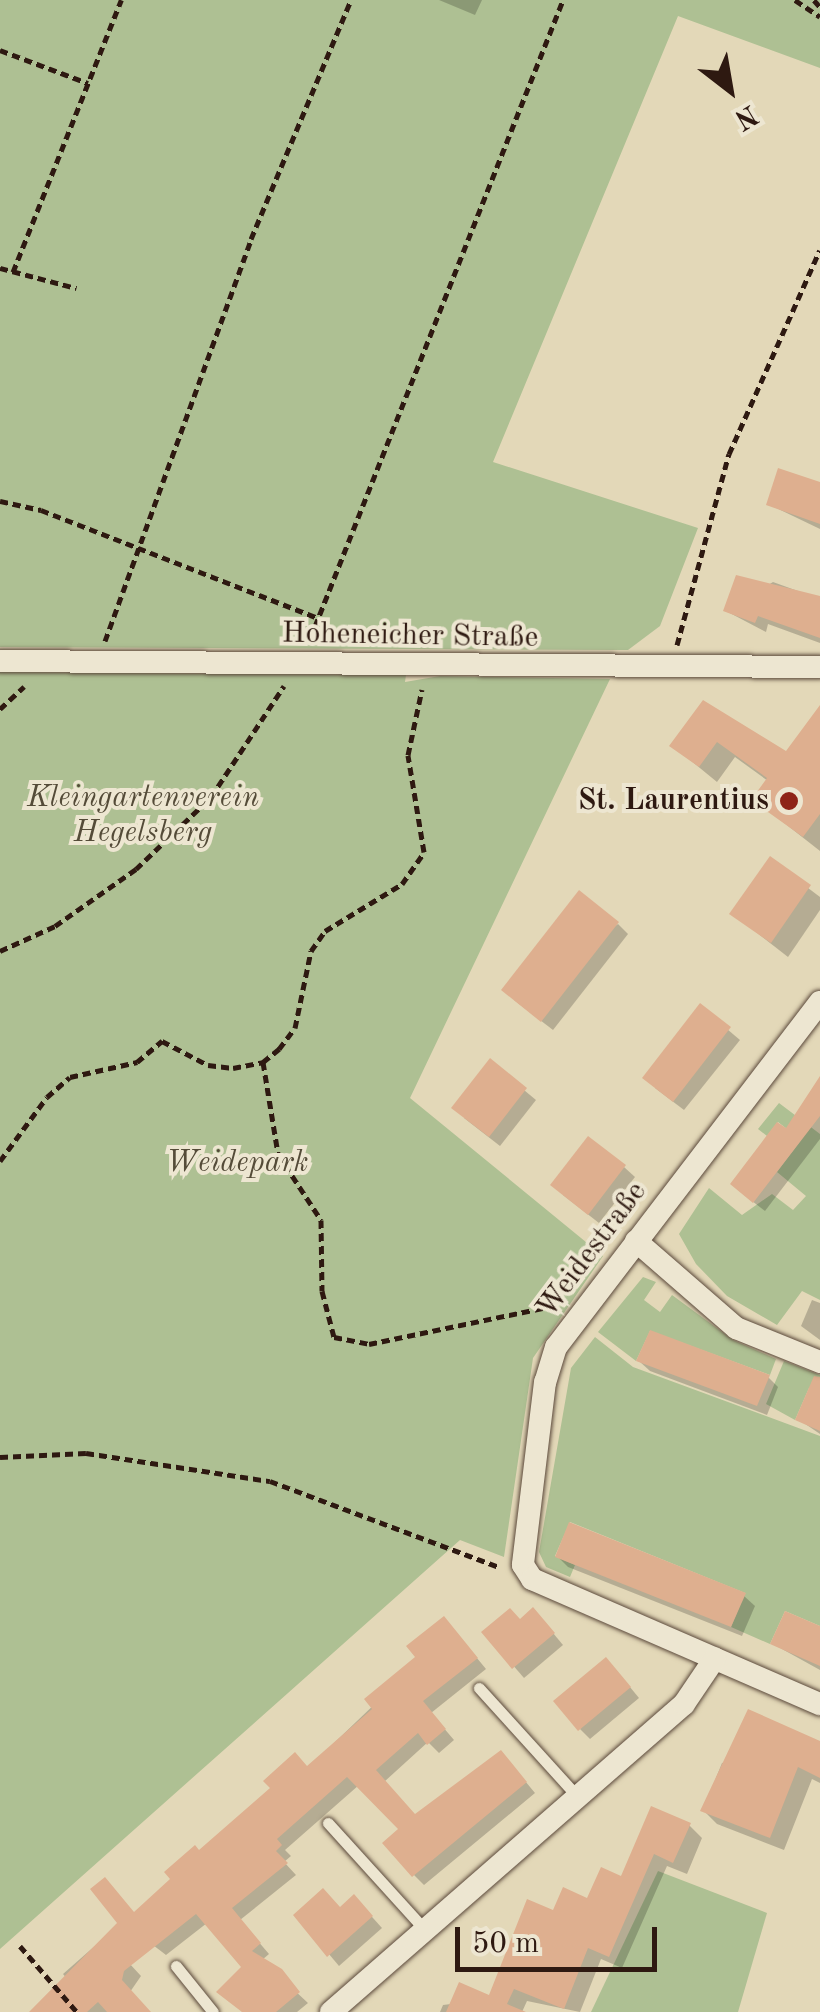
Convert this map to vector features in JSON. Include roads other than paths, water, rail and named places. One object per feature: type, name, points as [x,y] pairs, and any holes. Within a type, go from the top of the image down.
[{"type":"street","name":"Hoheneicher Straße","points":[[0,661],[820,667]]},
{"type":"street","name":"Weidestraße","points":[[715,1658],[532,1579],[523,1565],[545,1382],[578,1312],[812,1028],[820,1002]]},
{"type":"street","points":[[636,1241],[736,1328],[820,1362]]},
{"type":"street","points":[[331,2012],[684,1704],[715,1658],[820,1704]]},
{"type":"lane","points":[[479,1688],[577,1796]]},
{"type":"lane","points":[[328,1824],[425,1930]]},
{"type":"lane","points":[[176,1966],[213,2012]]},
{"type":"place","name":"St. Laurentius","points":[[789,801]]},
{"type":"park label","name":"Kleingartenverein Hegelsberg","points":[[143,815]]},
{"type":"park label","name":"Weidepark","points":[[237,1163]]}]
